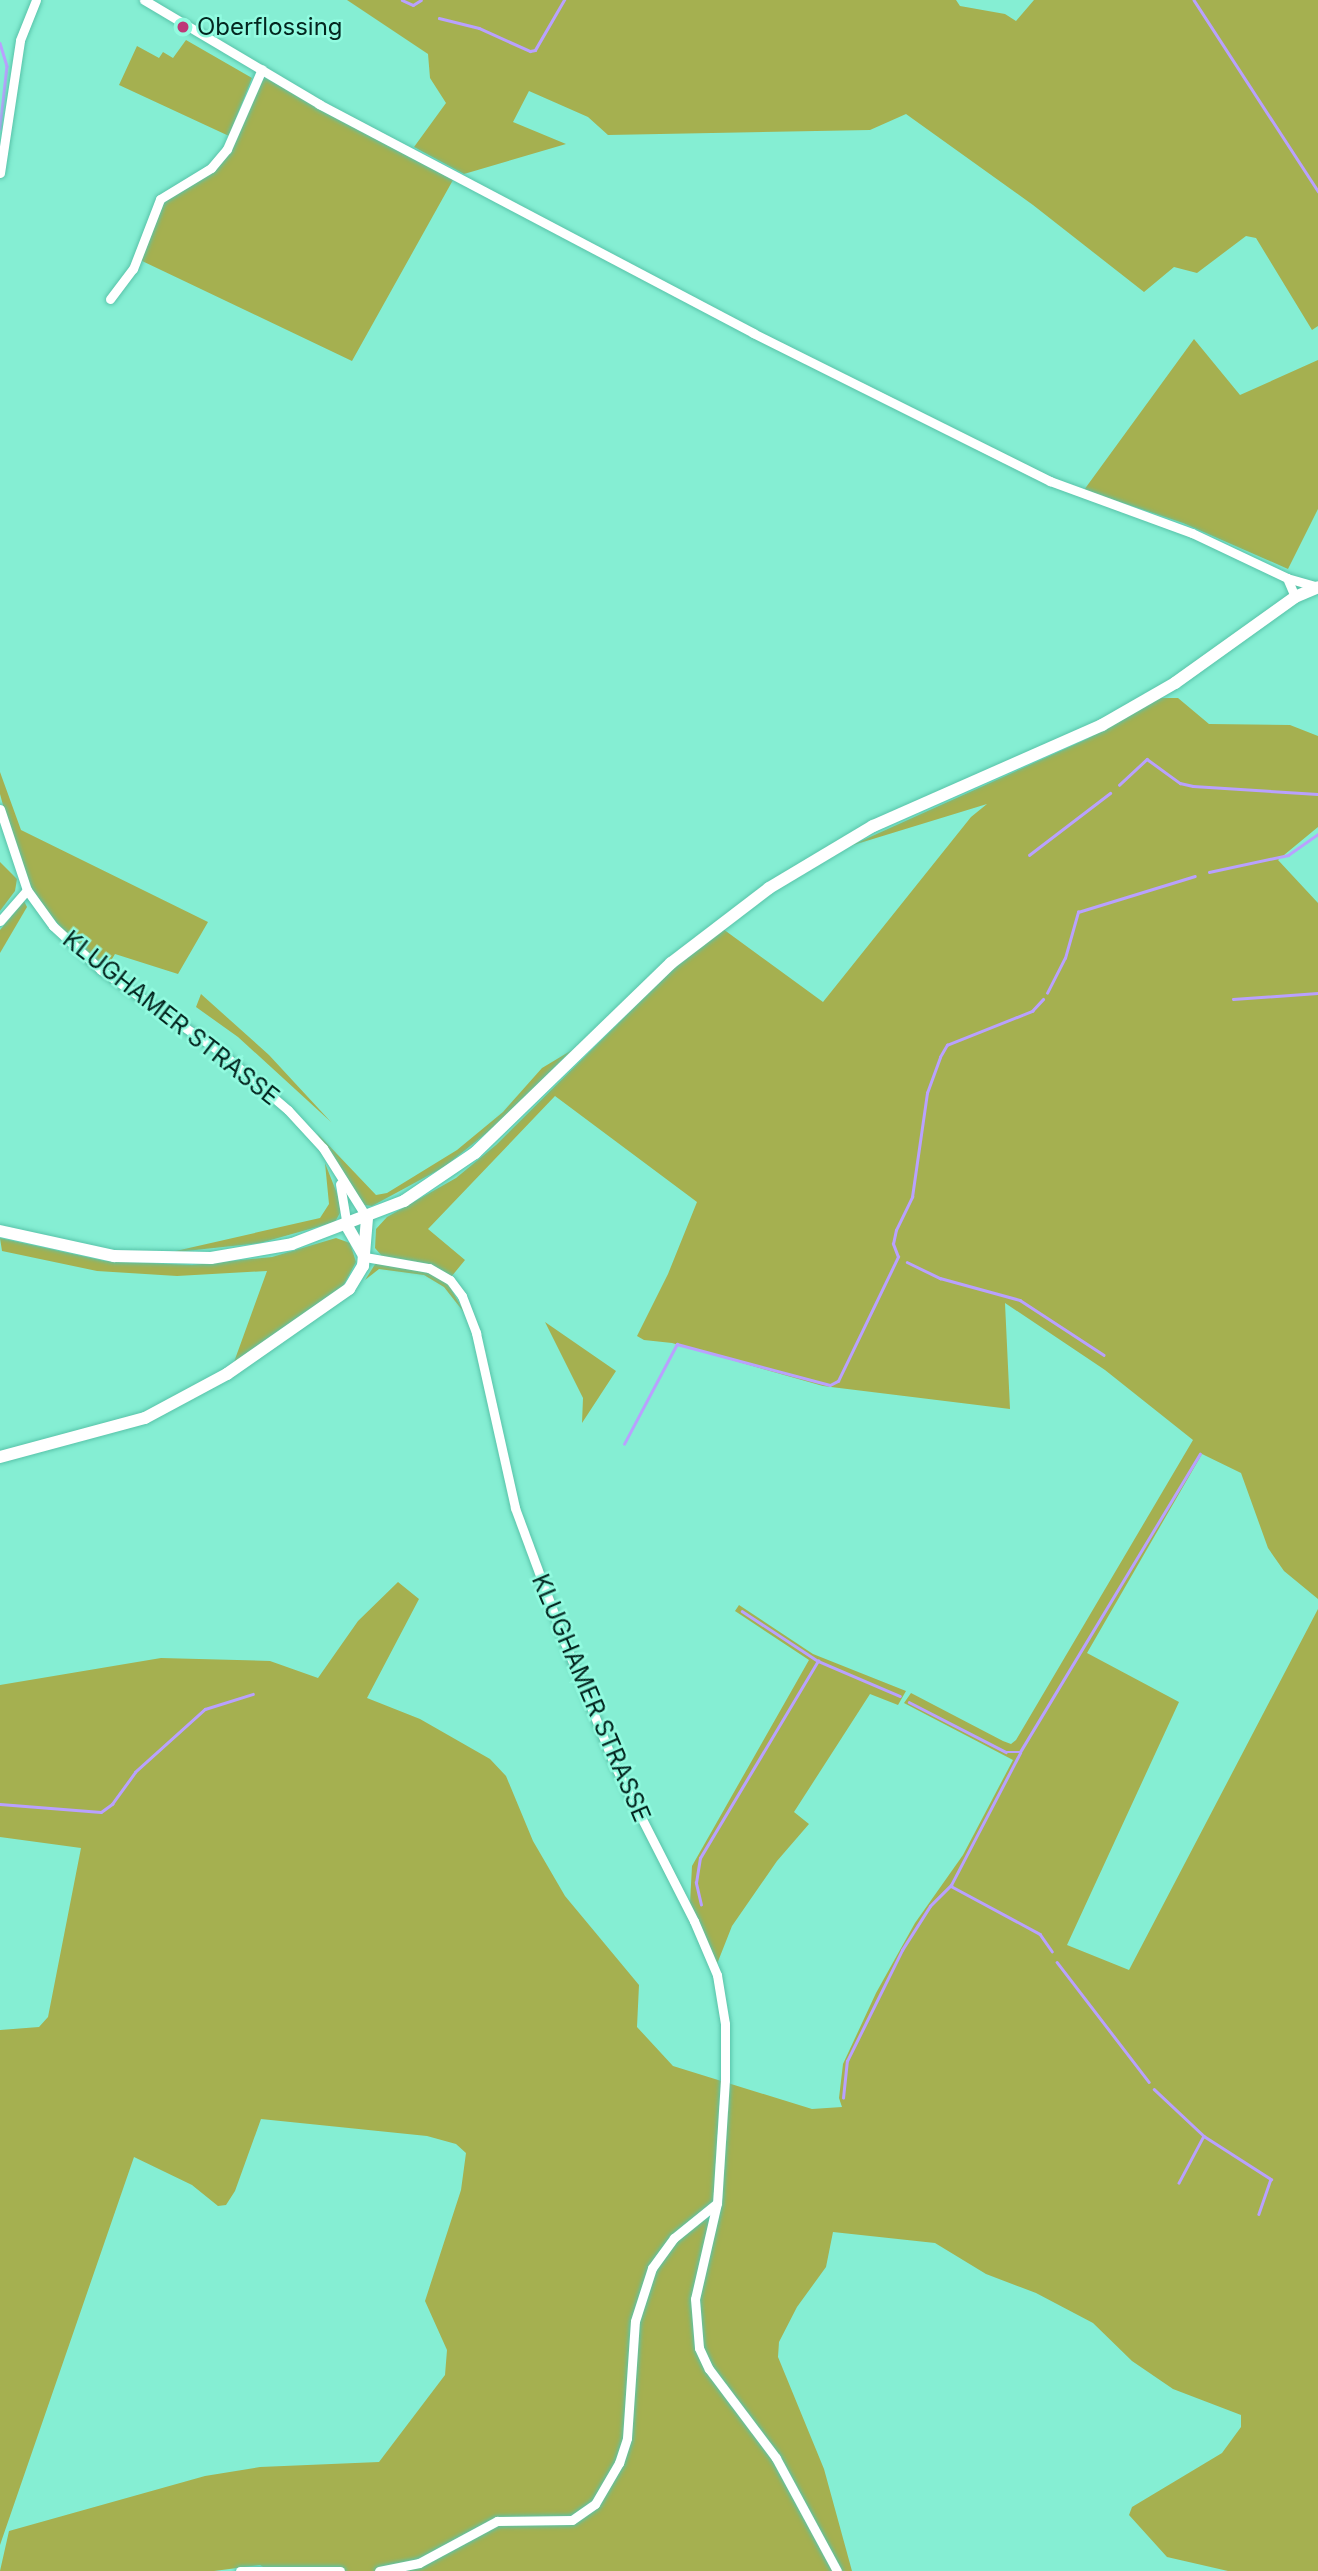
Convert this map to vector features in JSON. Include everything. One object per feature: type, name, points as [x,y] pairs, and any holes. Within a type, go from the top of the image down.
[{"type":"main road","points":[[0,1231],[84,1252],[179,1259],[266,1250],[347,1226],[404,1201],[475,1153],[671,963],[769,888],[873,826],[1059,746],[1134,708],[1295,597],[1318,587]]},
{"type":"main road","points":[[0,1457],[121,1427],[195,1393],[335,1303],[355,1281],[365,1257],[367,1218]]},
{"type":"main road","points":[[347,1226],[365,1257]]},
{"type":"street","points":[[0,173],[20,40],[36,0]]},
{"type":"street","points":[[144,0],[425,159],[753,333],[1050,481],[1192,533],[1287,578],[1318,587]]},
{"type":"street","points":[[110,299],[133,269],[160,199],[211,168],[227,149],[262,69]]},
{"type":"street","points":[[1287,578],[1295,597]]},
{"type":"street","name":"KLUGHAMER STRASSE","points":[[0,809],[27,890],[53,926],[101,971],[218,1050],[280,1102],[314,1137],[340,1182],[367,1218]]},
{"type":"street","points":[[0,921],[27,890]]},
{"type":"street","name":"KLUGHAMER STRASSE","points":[[340,1182],[347,1226]]},
{"type":"street","name":"KLUGHAMER STRASSE","points":[[365,1257],[429,1268],[450,1280],[462,1297],[476,1333],[515,1508],[565,1643],[620,1777],[707,1948],[725,2024],[717,2203],[695,2299],[703,2359],[776,2458],[837,2571]]},
{"type":"street","points":[[379,2571],[419,2563],[497,2521],[572,2520],[595,2504],[619,2463],[627,2438],[635,2321],[652,2268],[674,2238],[717,2203]]},
{"type":"street","points":[[240,2571],[340,2571]]},
{"type":"green space","points":[[347,0],[956,0],[960,6],[1005,14],[1016,21],[1034,0],[1318,0],[1318,326],[1312,330],[1256,238],[1246,236],[1197,273],[1174,267],[1144,292],[1033,205],[906,114],[870,130],[608,135],[588,117],[529,91],[513,122],[566,144],[464,174],[414,147],[446,103],[430,78],[428,54]]},
{"type":"green space","points":[[186,40],[252,78],[229,136],[119,85],[137,46],[159,58],[163,52],[173,58]]},
{"type":"green space","points":[[262,76],[453,180],[352,361],[140,260],[161,202],[217,166]]},
{"type":"green space","points":[[1194,339],[1240,395],[1318,360],[1318,509],[1288,569],[1183,523],[1084,490]]},
{"type":"green space","points":[[1159,698],[1178,698],[1209,724],[1290,725],[1318,736],[1318,827],[1278,860],[1318,903],[1318,1599],[1284,1571],[1268,1548],[1241,1473],[1202,1454],[1087,1653],[1179,1702],[1067,1945],[1129,1970],[1318,1609],[1318,2571],[1228,2571],[1167,2557],[1129,2515],[1132,2507],[1222,2453],[1241,2427],[1241,2415],[1173,2389],[1132,2361],[1093,2323],[1036,2293],[986,2274],[935,2243],[833,2232],[826,2267],[797,2307],[779,2342],[778,2357],[824,2469],[852,2571],[270,2571],[260,2565],[214,2571],[0,2571],[9,2531],[205,2476],[260,2467],[379,2462],[445,2375],[447,2350],[425,2301],[461,2190],[466,2153],[456,2144],[427,2136],[261,2119],[235,2191],[226,2205],[218,2206],[192,2185],[134,2157],[0,2545],[0,2030],[39,2027],[48,2017],[81,1848],[0,1837],[0,1685],[161,1658],[270,1661],[318,1678],[358,1621],[398,1582],[419,1599],[367,1698],[420,1719],[490,1759],[506,1776],[533,1841],[565,1896],[639,1985],[637,2027],[673,2066],[812,2109],[842,2107],[839,2098],[843,2064],[876,1993],[915,1923],[963,1855],[1013,1760],[904,1703],[911,1693],[1003,1741],[1011,1744],[1016,1740],[1193,1440],[1105,1370],[1005,1303],[1010,1409],[823,1386],[672,1343],[644,1340],[637,1336],[668,1274],[697,1202],[555,1096],[428,1229],[465,1260],[447,1282],[466,1315],[444,1287],[424,1275],[379,1269],[365,1280],[381,1255],[375,1248],[376,1229],[387,1217],[456,1178],[496,1145],[683,959],[723,929],[823,1002],[971,817],[987,804],[850,846],[1087,739]]},
{"type":"green space","points":[[0,772],[21,830],[208,922],[178,974],[115,954],[106,969],[64,931],[33,894],[17,857],[0,794]]},
{"type":"green space","points":[[0,862],[17,879],[15,891],[0,911]]},
{"type":"green space","points":[[24,901],[27,907],[0,953],[0,930]]},
{"type":"green space","points":[[201,994],[269,1055],[331,1122],[238,1037],[196,1007]]},
{"type":"green space","points":[[572,1050],[494,1127],[444,1167],[372,1206],[363,1205],[356,1197],[317,1133],[376,1195],[387,1193],[457,1150],[503,1112],[542,1068]]},
{"type":"green space","points":[[325,1163],[341,1211],[335,1222],[260,1243],[167,1253],[320,1218],[329,1204]]},
{"type":"green space","points":[[0,1238],[105,1261],[192,1265],[272,1257],[336,1238],[350,1243],[356,1262],[341,1290],[234,1362],[267,1271],[177,1276],[97,1271],[2,1251]]},
{"type":"green space","points":[[545,1322],[616,1371],[582,1423],[583,1398]]},
{"type":"green space","points":[[739,1605],[813,1654],[906,1691],[898,1705],[870,1694],[794,1812],[809,1824],[777,1861],[732,1926],[717,1964],[690,1903],[692,1866],[809,1660],[735,1611]]},
{"type":"waterway","points":[[402,0],[413,5],[421,0]]},
{"type":"waterway","points":[[439,18],[479,28],[530,51],[535,50],[564,0]]},
{"type":"waterway","points":[[1194,0],[1318,191]]},
{"type":"waterway","points":[[0,43],[7,66],[0,129]]},
{"type":"waterway","points":[[1119,785],[1147,759],[1180,783],[1193,786],[1318,794]]},
{"type":"waterway","points":[[1029,855],[1110,793]]},
{"type":"waterway","points":[[1209,872],[1288,855],[1318,834]]},
{"type":"waterway","points":[[1047,993],[1065,958],[1078,912],[1195,876]]},
{"type":"waterway","points":[[1233,999],[1318,993]]},
{"type":"waterway","points":[[624,1444],[677,1344],[830,1385],[838,1381],[898,1257],[893,1244],[896,1230],[912,1197],[927,1093],[940,1057],[947,1045],[1032,1011],[1043,999]]},
{"type":"waterway","points":[[907,1262],[940,1278],[1020,1300],[1104,1355]]},
{"type":"waterway","points":[[909,1702],[1006,1752],[1020,1752],[1200,1454]]},
{"type":"waterway","points":[[742,1611],[818,1661],[900,1696]]},
{"type":"waterway","points":[[701,1905],[696,1883],[700,1858],[818,1661]]},
{"type":"waterway","points":[[0,1804],[101,1812],[112,1804],[135,1772],[205,1709],[253,1694]]},
{"type":"waterway","points":[[843,2098],[847,2061],[902,1950],[930,1906],[951,1885],[1020,1753]]},
{"type":"waterway","points":[[951,1886],[1040,1934],[1052,1951]]},
{"type":"waterway","points":[[1057,1962],[1149,2082]]},
{"type":"waterway","points":[[1154,2089],[1204,2136],[1179,2183]]},
{"type":"waterway","points":[[1204,2136],[1271,2179],[1259,2214]]},
{"type":"place","name":"Oberflossing","points":[[183,27]]}]
